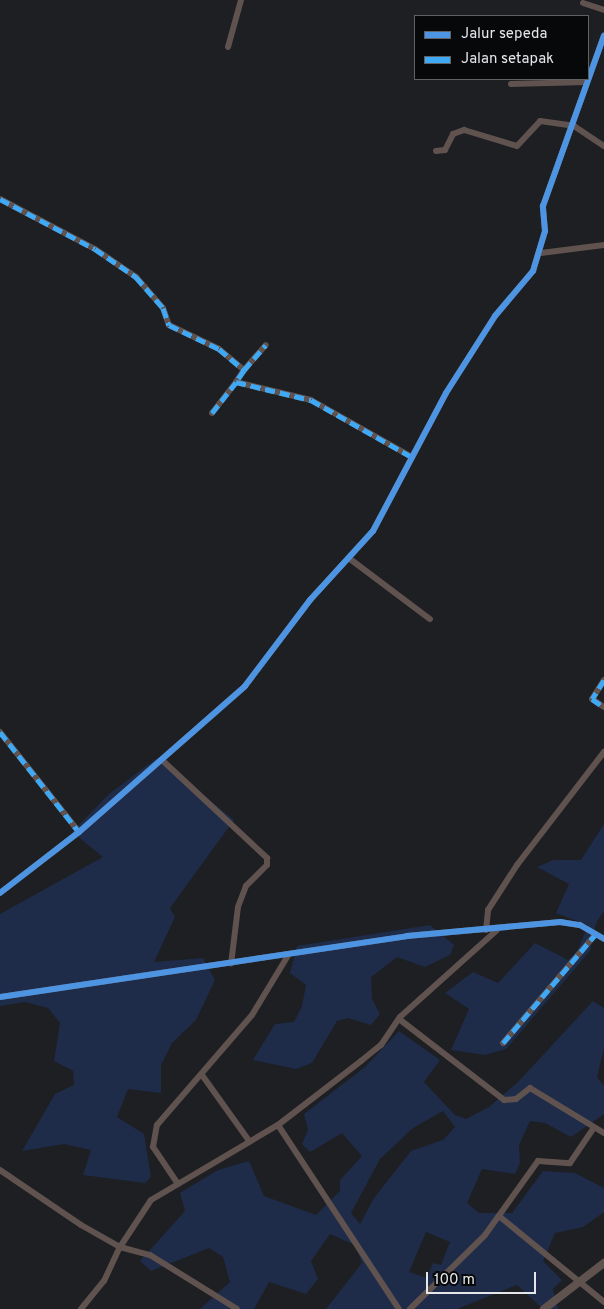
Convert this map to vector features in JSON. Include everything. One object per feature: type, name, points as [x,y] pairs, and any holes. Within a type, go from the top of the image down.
[{"type":"street","points":[[228,47],[240,0]]},
{"type":"street","points":[[583,3],[604,10]]},
{"type":"street","points":[[589,74],[604,36]]},
{"type":"street","points":[[0,893],[79,832],[162,760],[259,671],[310,600],[350,559],[377,525],[410,456],[489,324],[533,271],[540,253],[543,206],[574,126],[586,82],[511,84]]},
{"type":"street","points":[[436,150],[445,150],[451,136],[460,131],[473,131],[513,147],[524,142],[536,122],[574,126],[604,146]]},
{"type":"street","points":[[0,199],[95,248],[136,277],[163,308],[169,325],[219,349],[244,370]]},
{"type":"street","points":[[540,253],[604,245]]},
{"type":"street","points":[[212,413],[244,370],[266,345]]},
{"type":"street","points":[[236,382],[311,400],[410,456]]},
{"type":"street","points":[[350,559],[430,619]]},
{"type":"street","points":[[604,680],[592,699],[604,706]]},
{"type":"street","points":[[0,732],[79,832]]},
{"type":"street","points":[[486,930],[488,910],[516,865],[604,752]]},
{"type":"street","points":[[162,760],[268,860],[246,886],[238,907],[231,964]]},
{"type":"street","points":[[0,997],[231,964],[407,936],[497,930],[569,922],[604,938]]},
{"type":"street","points":[[81,1309],[104,1281],[120,1247],[145,1206],[178,1184],[278,1125],[381,1044],[399,1019],[497,930]]},
{"type":"street","points":[[503,1043],[595,934]]},
{"type":"street","points":[[178,1184],[152,1139],[173,1102],[202,1075],[252,1016],[289,954]]},
{"type":"street","points":[[399,1019],[504,1100],[516,1099],[530,1088],[593,1129],[604,1133]]},
{"type":"street","points":[[202,1075],[250,1142]]},
{"type":"street","points":[[278,1125],[399,1309]]},
{"type":"street","points":[[410,1309],[499,1216],[538,1161],[570,1163],[593,1129]]},
{"type":"street","points":[[0,1170],[120,1247],[150,1255],[237,1309]]},
{"type":"street","points":[[499,1216],[604,1302]]},
{"type":"street","points":[[544,1309],[604,1263]]},
{"type":"shaded area","points":[[157,758],[234,820],[170,908],[175,917],[154,962],[203,958],[215,980],[196,1020],[172,1043],[161,1065],[161,1093],[128,1089],[117,1117],[144,1134],[151,1177],[145,1183],[83,1175],[91,1150],[64,1144],[22,1151],[55,1094],[74,1085],[73,1071],[54,1061],[60,1023],[48,1008],[25,1002],[0,1006],[0,914],[103,857],[72,832],[109,794]]},
{"type":"shaded area","points":[[604,824],[604,911],[596,923],[590,951],[506,1049],[485,1055],[451,1050],[469,1009],[445,993],[473,972],[498,983],[535,943],[568,960],[577,952],[588,925],[556,913],[569,884],[537,867],[553,860],[581,860]]},
{"type":"shaded area","points":[[430,925],[454,945],[450,955],[425,967],[397,957],[371,977],[372,999],[380,1014],[371,1025],[348,1018],[337,1021],[312,1063],[296,1069],[253,1060],[275,1024],[294,1022],[302,1006],[306,985],[290,973],[297,946]]},
{"type":"shaded area","points":[[593,1001],[604,1008],[604,1048],[597,1077],[604,1086],[604,1114],[571,1137],[545,1123],[530,1121],[519,1145],[520,1163],[515,1174],[482,1169],[467,1203],[479,1213],[512,1213],[543,1171],[575,1173],[604,1188],[604,1212],[583,1227],[555,1233],[543,1261],[562,1280],[553,1289],[558,1309],[543,1309],[517,1285],[457,1309],[326,1309],[362,1263],[355,1245],[330,1234],[311,1261],[318,1279],[306,1294],[269,1282],[254,1309],[200,1309],[230,1282],[223,1257],[209,1248],[151,1271],[140,1261],[185,1211],[180,1193],[218,1170],[249,1161],[264,1196],[316,1215],[340,1191],[340,1180],[362,1156],[342,1133],[310,1152],[302,1144],[308,1130],[304,1114],[365,1067],[399,1031],[440,1060],[424,1082],[455,1115],[466,1119],[489,1107],[518,1082]],"holes":[[[443,1111],[455,1127],[443,1140],[411,1151],[374,1198],[360,1224],[351,1213],[380,1159],[413,1128]],[[426,1232],[450,1242],[441,1265],[433,1263],[427,1278],[409,1272]]]},
{"type":"marked path","points":[[0,199],[95,249],[136,277],[163,308],[169,325],[219,349],[244,370],[236,382],[311,400],[410,456]]},
{"type":"marked path","points":[[244,370],[266,345]]},
{"type":"marked path","points":[[212,413],[236,382]]},
{"type":"marked path","points":[[604,680],[592,699],[604,707]]},
{"type":"marked path","points":[[0,732],[79,832]]},
{"type":"marked path","points":[[503,1043],[595,935]]},
{"type":"cycle path","points":[[589,78],[604,36]]},
{"type":"cycle path","points":[[0,893],[79,832],[245,686],[310,600],[373,531],[446,393],[495,316],[533,271],[545,231],[543,206],[588,80]]},
{"type":"cycle path","points":[[0,997],[407,936],[560,922],[580,925],[604,939]]}]
